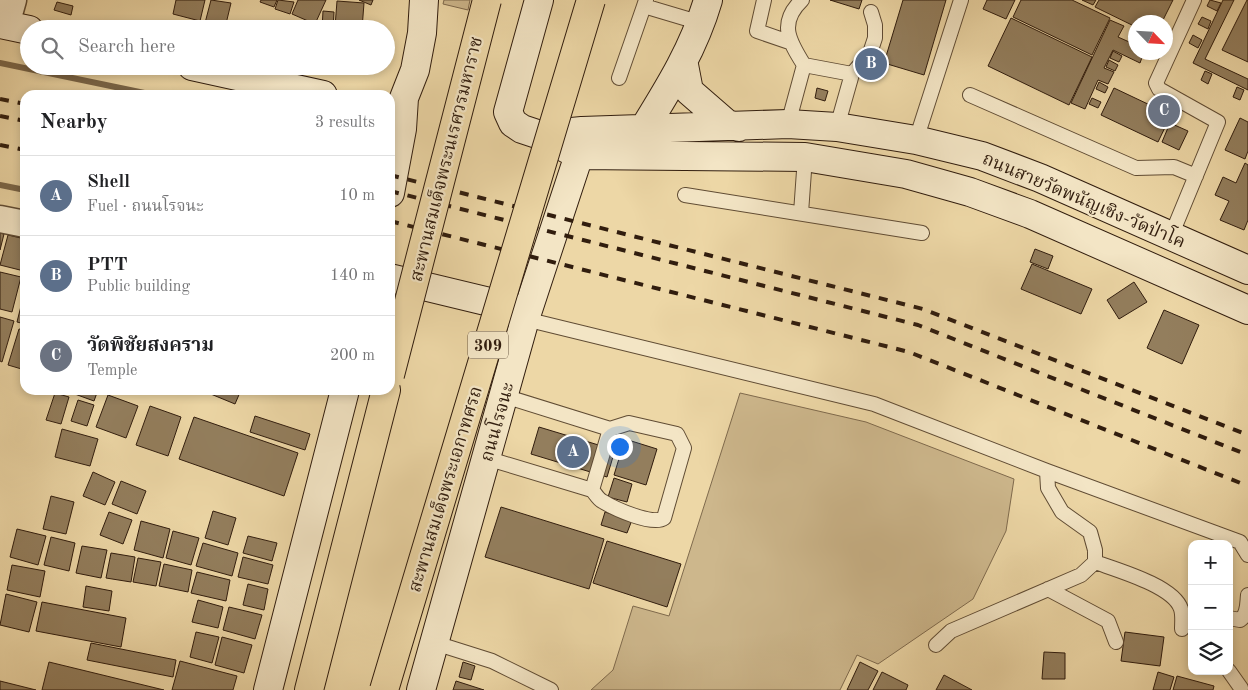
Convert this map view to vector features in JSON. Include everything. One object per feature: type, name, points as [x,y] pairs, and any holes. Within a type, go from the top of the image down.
[{"type":"main road","points":[[396,126],[397,97],[415,70],[422,33],[424,0]]},
{"type":"main road","name":"สะพานสมเด็จพระนเรศวรมหาราช","points":[[395,356],[487,0]]},
{"type":"main road","name":"ถนนสายวัดพนัญเชิง-วัดป่าโค","points":[[539,0],[508,112],[513,123],[522,129],[540,135],[579,155],[805,157],[906,174],[970,192],[1030,214],[1248,310]]},
{"type":"main road","name":"สะพานสมเด็จพระเอกาทศรถ","points":[[384,690],[591,0]]},
{"type":"main road","points":[[643,130],[684,65],[705,12]]},
{"type":"main road","points":[[684,65],[689,91],[727,124],[739,127]]},
{"type":"main road","points":[[233,75],[300,90]]},
{"type":"main road","name":"ถนนสายวัดพนัญเชิง-วัดป่าโค","points":[[540,135],[582,131],[788,124],[837,126],[916,140],[982,156],[1024,172],[1248,270]]},
{"type":"main road","name":"ถนนโรจนะ","points":[[422,690],[525,319],[579,155]]},
{"type":"main road","points":[[1158,270],[1171,236]]},
{"type":"main road","points":[[395,279],[510,307],[525,319]]},
{"type":"main road","points":[[268,690],[345,395]]},
{"type":"main road","points":[[309,690],[385,395]]},
{"type":"street","points":[[0,219],[20,223]]},
{"type":"lane","points":[[764,0],[757,31],[789,42]]},
{"type":"lane","points":[[802,0],[792,13],[788,26],[789,42],[804,65],[852,74]]},
{"type":"lane","points":[[916,140],[961,0]]},
{"type":"lane","points":[[1171,236],[1218,122],[1159,90],[1156,83],[1194,0]]},
{"type":"lane","points":[[619,78],[645,3],[705,12]]},
{"type":"lane","points":[[837,126],[852,74],[870,53],[875,38],[875,25],[871,12]]},
{"type":"lane","points":[[788,124],[804,65]]},
{"type":"lane","points":[[970,95],[1136,168],[1174,167],[1196,176]]},
{"type":"lane","points":[[801,213],[805,157]]},
{"type":"lane","points":[[685,195],[922,233]]},
{"type":"lane","points":[[525,319],[874,404],[1047,471],[1240,542],[1248,554]]},
{"type":"lane","points":[[486,458],[592,490],[601,501],[648,521],[659,522],[664,518],[684,448],[682,440],[677,434],[629,424],[610,428],[504,396]]},
{"type":"lane","points":[[592,490],[610,428]]},
{"type":"lane","points":[[1047,471],[1048,488],[1062,512],[1090,532],[1095,562]]},
{"type":"lane","points":[[936,645],[951,631],[1081,575],[1095,562]]},
{"type":"lane","points":[[1095,562],[1144,580],[1173,597],[1182,610],[1182,629]]},
{"type":"lane","points":[[1048,589],[1108,621],[1116,642]]},
{"type":"lane","points":[[1233,619],[1240,620],[1244,618],[1247,613],[1248,595]]},
{"type":"lane","points":[[435,643],[492,661],[551,690]]},
{"type":"lane","points":[[1232,675],[1241,688]]},
{"type":"shaded area","points":[[444,0],[470,0],[468,10],[443,4]]},
{"type":"shaded area","points":[[740,393],[866,422],[1014,479],[1006,531],[973,599],[878,664],[857,655],[840,690],[591,690],[613,670],[633,606],[669,616]]},
{"type":"building","points":[[176,0],[205,0],[200,20],[173,14]]},
{"type":"building","points":[[211,0],[231,3],[227,20],[206,20]]},
{"type":"building","points":[[261,0],[277,0],[274,7],[260,2]]},
{"type":"building","points":[[278,0],[294,2],[290,14],[275,9]]},
{"type":"building","points":[[298,0],[326,0],[317,20],[306,20],[292,14]]},
{"type":"building","points":[[359,0],[373,0],[371,5]]},
{"type":"building","points":[[830,0],[862,0],[859,9]]},
{"type":"building","points":[[903,0],[946,0],[924,75],[884,63]]},
{"type":"building","points":[[987,0],[1015,0],[1006,19],[983,9]]},
{"type":"building","points":[[1021,0],[1072,0],[1110,18],[1092,55],[1013,17]]},
{"type":"building","points":[[1082,0],[1096,0],[1093,5]]},
{"type":"building","points":[[1099,0],[1173,0],[1166,15],[1128,15],[1128,23],[1095,7]]},
{"type":"building","points":[[1210,0],[1221,3],[1217,11],[1207,6]]},
{"type":"building","points":[[1223,0],[1234,0],[1205,59],[1248,79],[1248,90],[1193,63]]},
{"type":"building","points":[[1248,0],[1248,62],[1222,50]]},
{"type":"building","points":[[337,1],[364,3],[363,20],[336,20]]},
{"type":"building","points":[[57,2],[73,6],[71,15],[54,10]]},
{"type":"building","points":[[323,11],[334,12],[334,20],[322,20]]},
{"type":"building","points":[[1202,17],[1211,21],[1208,29],[1198,24]]},
{"type":"building","points":[[1011,18],[1092,57],[1069,105],[988,66]]},
{"type":"building","points":[[1110,20],[1124,26],[1118,37],[1128,41],[1128,57],[1113,50],[1104,68],[1114,72],[1108,84],[1098,80],[1085,109],[1071,103]]},
{"type":"building","points":[[1193,35],[1202,40],[1198,48],[1189,43]]},
{"type":"building","points":[[1113,51],[1122,56],[1119,62],[1110,58]]},
{"type":"building","points":[[1109,60],[1118,65],[1115,71],[1106,67]]},
{"type":"building","points":[[1205,71],[1212,74],[1208,84],[1201,80]]},
{"type":"building","points":[[1099,82],[1108,87],[1105,93],[1096,89]]},
{"type":"building","points":[[1237,87],[1244,90],[1240,100],[1233,97]]},
{"type":"building","points":[[817,88],[828,91],[825,101],[815,98]]},
{"type":"building","points":[[1114,88],[1171,115],[1158,142],[1101,115]]},
{"type":"building","points":[[1092,98],[1101,102],[1098,108],[1089,104]]},
{"type":"building","points":[[1240,118],[1248,122],[1248,151],[1245,159],[1225,150]]},
{"type":"building","points":[[1170,123],[1188,131],[1179,150],[1162,142]]},
{"type":"building","points":[[1245,163],[1248,165],[1248,220],[1244,230],[1220,220],[1229,201],[1215,195],[1223,177],[1236,183]]},
{"type":"building","points":[[0,233],[4,234],[0,250]]},
{"type":"building","points":[[8,235],[20,238],[20,270],[0,265]]},
{"type":"building","points":[[1035,249],[1053,256],[1048,269],[1030,262]]},
{"type":"building","points":[[1032,264],[1092,289],[1081,314],[1021,289]]},
{"type":"building","points":[[0,272],[20,277],[12,312],[0,309]]},
{"type":"building","points":[[1134,282],[1147,302],[1119,319],[1107,300]]},
{"type":"building","points":[[20,310],[20,323],[17,322]]},
{"type":"building","points":[[1164,310],[1199,325],[1182,364],[1147,348]]},
{"type":"building","points":[[0,317],[14,321],[2,362],[0,361]]},
{"type":"building","points":[[19,329],[20,329],[20,369],[8,365]]},
{"type":"building","points":[[54,395],[69,397],[61,424],[46,420]]},
{"type":"building","points":[[78,395],[96,395],[94,401]]},
{"type":"building","points":[[108,395],[138,406],[126,438],[96,427]]},
{"type":"building","points":[[213,395],[239,395],[235,404]]},
{"type":"building","points":[[78,400],[94,405],[87,426],[71,421]]},
{"type":"building","points":[[150,406],[181,417],[168,456],[136,445]]},
{"type":"building","points":[[255,416],[310,434],[305,450],[250,432]]},
{"type":"building","points":[[194,417],[298,453],[284,496],[179,459]]},
{"type":"building","points":[[539,427],[615,450],[607,477],[531,454]]},
{"type":"building","points":[[62,429],[98,439],[90,466],[55,457]]},
{"type":"building","points":[[625,439],[657,449],[646,485],[614,475]]},
{"type":"building","points":[[93,472],[115,482],[105,505],[83,496]]},
{"type":"building","points":[[614,478],[632,484],[627,502],[608,497]]},
{"type":"building","points":[[121,481],[146,491],[137,514],[112,504]]},
{"type":"building","points":[[51,496],[74,502],[66,534],[43,529]]},
{"type":"building","points":[[501,507],[604,539],[589,589],[485,557]]},
{"type":"building","points":[[213,511],[236,518],[228,545],[205,538]]},
{"type":"building","points":[[109,512],[132,520],[123,544],[100,535]]},
{"type":"building","points":[[605,512],[632,520],[627,533],[601,525]]},
{"type":"building","points":[[141,521],[170,529],[163,558],[134,550]]},
{"type":"building","points":[[17,529],[46,536],[38,565],[10,557]]},
{"type":"building","points":[[173,531],[199,538],[191,565],[166,558]]},
{"type":"building","points":[[248,536],[277,543],[272,561],[243,553]]},
{"type":"building","points":[[51,537],[75,543],[69,571],[44,565]]},
{"type":"building","points":[[607,541],[681,564],[667,607],[593,583]]},
{"type":"building","points":[[203,543],[238,553],[232,576],[196,566]]},
{"type":"building","points":[[82,546],[107,550],[101,578],[76,573]]},
{"type":"building","points":[[111,553],[135,557],[131,582],[106,578]]},
{"type":"building","points":[[243,557],[273,565],[268,584],[238,577]]},
{"type":"building","points":[[138,558],[161,562],[156,586],[133,582]]},
{"type":"building","points":[[164,564],[192,570],[188,592],[159,586]]},
{"type":"building","points":[[12,565],[45,571],[40,597],[7,590]]},
{"type":"building","points":[[197,572],[230,580],[226,601],[191,593]]},
{"type":"building","points":[[248,584],[268,589],[264,610],[243,605]]},
{"type":"building","points":[[86,586],[112,591],[109,611],[83,607]]},
{"type":"building","points":[[6,594],[37,602],[29,632],[0,625]]},
{"type":"building","points":[[198,600],[223,607],[218,628],[192,622]]},
{"type":"building","points":[[42,602],[126,618],[121,647],[36,631]]},
{"type":"building","points":[[229,607],[262,615],[255,639],[223,630]]},
{"type":"building","points":[[196,632],[219,637],[212,663],[190,657]]},
{"type":"building","points":[[1125,632],[1164,637],[1160,666],[1121,661]]},
{"type":"building","points":[[222,637],[252,645],[244,673],[215,665]]},
{"type":"building","points":[[91,643],[176,660],[173,677],[87,660]]},
{"type":"building","points":[[1044,652],[1065,653],[1065,679],[1042,679]]},
{"type":"building","points":[[180,661],[237,676],[233,690],[172,690]]},
{"type":"building","points":[[49,662],[164,690],[42,690]]},
{"type":"building","points":[[463,662],[475,666],[471,680],[459,677]]},
{"type":"building","points":[[860,662],[878,671],[868,690],[847,690]]},
{"type":"building","points":[[882,672],[908,685],[906,690],[873,690]]},
{"type":"building","points":[[1158,672],[1174,677],[1170,690],[1153,690]]},
{"type":"building","points":[[944,675],[972,690],[936,690]]},
{"type":"building","points":[[1177,676],[1214,686],[1213,690],[1173,690]]},
{"type":"building","points":[[0,681],[36,690],[0,690]]},
{"type":"building","points":[[456,681],[484,690],[453,690]]},
{"type":"waterway","points":[[0,63],[20,67]]},
{"type":"waterway","points":[[58,75],[130,90]]},
{"type":"waterway","points":[[0,185],[20,189]]},
{"type":"railway","points":[[0,99],[20,103]]},
{"type":"railway","points":[[0,116],[20,120]]},
{"type":"railway","points":[[0,145],[20,149]]},
{"type":"railway","points":[[395,176],[923,309],[1248,435]]},
{"type":"railway","points":[[395,192],[918,325],[1248,455]]},
{"type":"railway","points":[[395,222],[909,352],[1248,486]]},
{"type":"place","name":"PTT","points":[[871,64]]},
{"type":"place","name":"วัดพิชัยสงคราม","points":[[1164,111]]},
{"type":"place","name":"Shell","points":[[573,452]]}]
